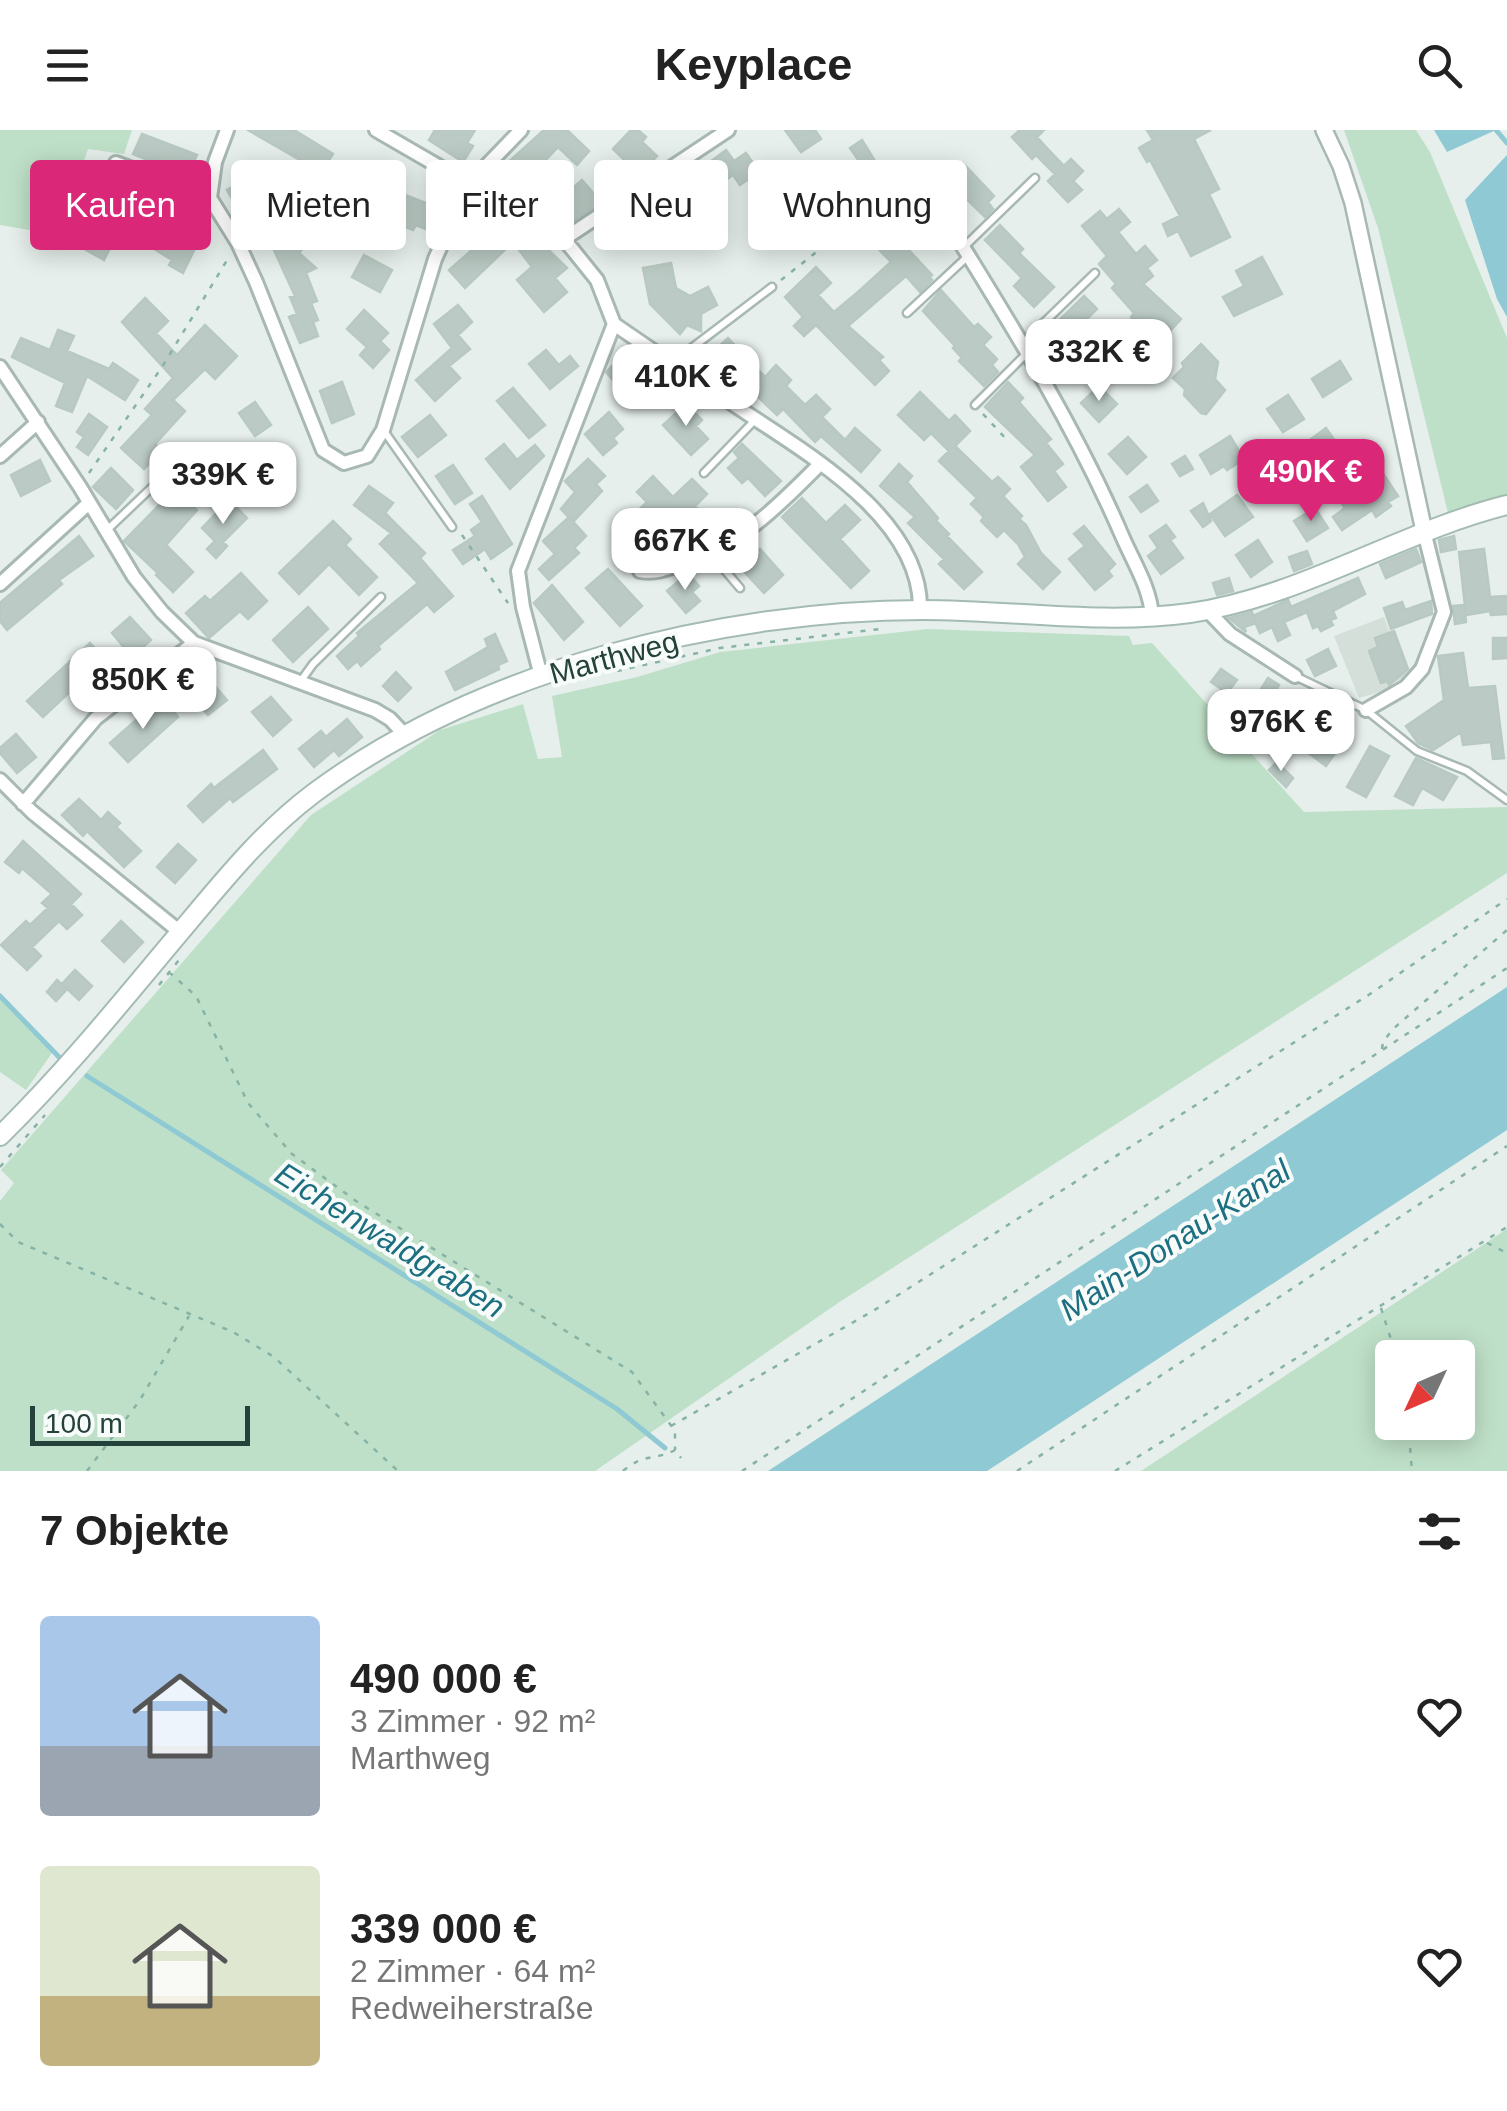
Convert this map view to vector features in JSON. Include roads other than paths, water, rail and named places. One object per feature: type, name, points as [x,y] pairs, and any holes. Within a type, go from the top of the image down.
[{"type":"main road","name":"Marthweg","points":[[0,1136],[173,955],[180,932],[245,855],[285,816],[335,778],[404,735],[451,712],[541,676],[640,647],[829,616],[920,610],[1152,616],[1207,610],[1306,580],[1424,532],[1507,505]]},
{"type":"street","points":[[211,191],[215,162],[227,130]]},
{"type":"street","points":[[376,130],[426,160]]},
{"type":"street","points":[[493,160],[521,130]]},
{"type":"street","points":[[574,232],[728,130]]},
{"type":"street","points":[[1324,130],[1353,203],[1444,612],[1422,670],[1406,688],[1366,710]]},
{"type":"street","points":[[211,200],[238,242],[322,450],[344,462],[366,456],[383,430],[439,250]]},
{"type":"street","points":[[573,250],[597,280],[614,324],[820,464],[872,507],[898,540],[919,584],[920,610]]},
{"type":"street","points":[[965,252],[1026,348],[1106,497],[1142,579],[1152,616]]},
{"type":"street","points":[[541,676],[522,607],[518,572],[614,324]]},
{"type":"street","points":[[0,367],[143,589],[194,642],[375,710],[404,735]]},
{"type":"street","points":[[0,456],[38,422]]},
{"type":"street","points":[[640,572],[654,574],[716,550],[760,523],[820,464]]},
{"type":"street","points":[[0,584],[89,503]]},
{"type":"street","points":[[1207,610],[1230,634],[1295,676]]},
{"type":"street","points":[[23,804],[96,718],[194,642]]},
{"type":"street","points":[[0,780],[23,804],[180,932]]},
{"type":"lane","points":[[908,313],[1035,178]]},
{"type":"lane","points":[[975,405],[1094,273]]},
{"type":"lane","points":[[672,364],[772,287]]},
{"type":"lane","points":[[704,472],[755,419]]},
{"type":"lane","points":[[383,430],[452,527]]},
{"type":"lane","points":[[106,532],[169,471],[177,461],[176,452]]},
{"type":"lane","points":[[716,550],[723,568],[740,588]]},
{"type":"lane","points":[[300,683],[313,664],[382,597]]},
{"type":"lane","points":[[1295,676],[1366,710],[1417,752],[1466,771],[1507,800]]},
{"type":"water","points":[[1434,130],[1496,130],[1447,152]]},
{"type":"water","points":[[1507,155],[1507,317],[1497,299],[1465,200]]},
{"type":"water","name":"Main-Donau-Kanal","points":[[1507,987],[1507,1130],[987,1471],[768,1471]]},
{"type":"waterway","points":[[1496,130],[1507,143]]},
{"type":"waterway","name":"Eichenwaldgraben","points":[[0,996],[59,1057]]},
{"type":"waterway","name":"Eichenwaldgraben","points":[[87,1076],[617,1409],[665,1448]]}]
